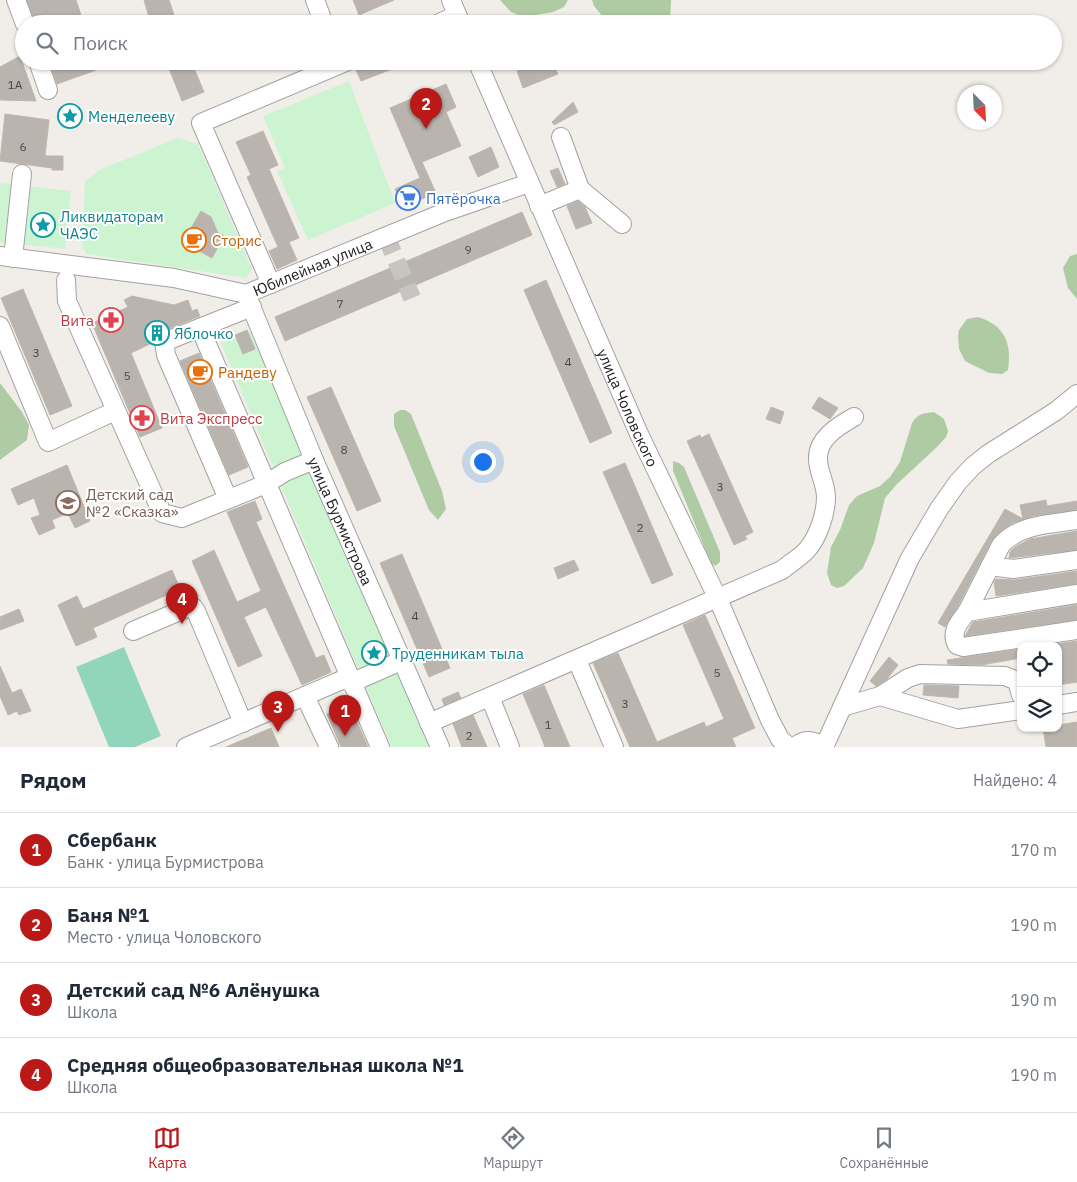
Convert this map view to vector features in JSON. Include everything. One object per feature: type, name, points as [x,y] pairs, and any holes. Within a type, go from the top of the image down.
[{"type":"street","points":[[16,0],[21,15]]},
{"type":"street","points":[[315,0],[321,15]]},
{"type":"street","points":[[41,70],[48,90]]},
{"type":"street","points":[[271,284],[201,123],[324,70]]},
{"type":"street","name":"улица Чоловского","points":[[481,70],[639,434],[718,599],[770,720],[780,739],[789,747]]},
{"type":"street","points":[[561,137],[580,189],[622,224]]},
{"type":"street","points":[[6,257],[22,174]]},
{"type":"street","name":"Юбилейная улица","points":[[6,257],[174,278],[249,301],[271,284],[445,212],[529,183]]},
{"type":"street","points":[[539,206],[580,189]]},
{"type":"street","points":[[66,280],[67,301],[162,513],[182,518],[266,484],[285,472],[314,460]]},
{"type":"street","points":[[228,499],[166,355],[164,342],[200,328],[249,301]]},
{"type":"street","name":"улица Бурмистрова","points":[[249,301],[314,460],[440,747]]},
{"type":"street","points":[[0,326],[48,442],[115,411]]},
{"type":"street","points":[[200,328],[380,747]]},
{"type":"street","points":[[795,747],[799,743],[807,741],[816,742],[824,747],[910,558],[939,508],[958,482],[988,454],[1056,411],[1077,394]]},
{"type":"street","points":[[429,723],[782,570],[807,550],[818,532],[824,513],[826,496],[818,459],[822,444],[835,428],[854,417]]},
{"type":"street","points":[[1077,520],[1020,530],[1001,545],[967,612],[956,624],[955,640],[957,645],[963,647],[1077,630]]},
{"type":"street","points":[[990,566],[1013,570],[1077,560]]},
{"type":"street","points":[[967,612],[1077,594]]},
{"type":"street","points":[[132,631],[193,607],[243,722]]},
{"type":"street","points":[[186,747],[305,696],[403,660]]},
{"type":"street","points":[[576,660],[614,747]]},
{"type":"street","points":[[842,707],[880,696],[908,678],[920,674],[1005,676],[1017,681],[1019,687]]},
{"type":"street","points":[[305,696],[329,747]]},
{"type":"street","points":[[880,696],[958,719],[1017,711]]},
{"type":"street","points":[[490,697],[510,747]]},
{"type":"street","points":[[1062,704],[1077,702]]},
{"type":"green space","points":[[500,0],[568,0],[564,7],[553,12],[519,15],[511,12]]},
{"type":"green space","points":[[592,0],[671,0],[670,15],[602,15],[594,6]]},
{"type":"green space","points":[[349,81],[395,203],[308,240],[277,171],[285,168],[263,116]]},
{"type":"green space","points":[[178,138],[198,144],[252,269],[246,278],[86,254],[82,245],[85,182],[99,170]]},
{"type":"green space","points":[[0,183],[71,191],[65,249],[0,242]]},
{"type":"green space","points":[[1077,254],[1077,299],[1068,288],[1063,268],[1070,256]]},
{"type":"green space","points":[[978,317],[995,325],[1005,337],[1009,361],[1008,370],[1002,374],[989,373],[965,361],[959,349],[959,330],[967,319]]},
{"type":"green space","points":[[253,330],[433,747],[392,747],[367,690],[221,343]]},
{"type":"green space","points":[[0,383],[22,412],[29,425],[27,440],[0,460]]},
{"type":"green space","points":[[400,410],[405,410],[411,414],[442,491],[446,509],[438,520],[429,510],[394,426],[394,414]]},
{"type":"green space","points":[[934,412],[944,419],[948,431],[946,437],[885,498],[874,543],[863,568],[844,586],[837,588],[831,585],[827,573],[831,547],[840,530],[849,505],[857,496],[880,486],[890,477],[900,462],[914,420],[921,414]]},
{"type":"green space","points":[[673,461],[684,467],[720,552],[720,562],[715,566],[711,563],[673,471]]},
{"type":"green space","points":[[124,647],[161,736],[135,747],[109,747],[76,667]]},
{"type":"building","points":[[27,0],[76,0],[81,15],[32,15]]},
{"type":"building","points":[[144,0],[169,0],[174,15],[148,15]]},
{"type":"building","points":[[353,0],[394,0],[359,15]]},
{"type":"building","points":[[15,59],[15,70],[25,70],[36,101],[0,100],[0,67]]},
{"type":"building","points":[[52,70],[96,70],[57,84]]},
{"type":"building","points":[[170,70],[195,70],[204,92],[182,101]]},
{"type":"building","points":[[356,70],[389,70],[361,81]]},
{"type":"building","points":[[556,70],[558,74],[523,88],[517,71]]},
{"type":"building","points":[[446,84],[456,107],[446,112],[461,146],[422,162],[436,193],[403,207],[395,189],[420,178],[390,108]]},
{"type":"building","points":[[573,102],[578,112],[554,125],[552,122]]},
{"type":"building","points":[[5,114],[49,120],[45,156],[63,156],[63,170],[52,170],[52,168],[0,161]]},
{"type":"building","points":[[263,131],[278,165],[269,169],[299,238],[289,242],[297,260],[277,269],[269,251],[278,247],[247,177],[251,175],[236,142]]},
{"type":"building","points":[[491,147],[499,167],[478,177],[469,157]]},
{"type":"building","points":[[558,168],[565,184],[557,187],[550,171]]},
{"type":"building","points":[[578,201],[585,207],[592,223],[576,229],[567,206]]},
{"type":"building","points":[[201,211],[211,217],[218,233],[224,236],[212,258],[183,242]]},
{"type":"building","points":[[522,212],[532,235],[285,341],[275,317]]},
{"type":"building","points":[[546,280],[612,433],[590,443],[524,290]]},
{"type":"building","points":[[23,289],[72,406],[50,415],[1,298]]},
{"type":"building","points":[[132,296],[174,305],[188,300],[192,311],[197,309],[200,316],[160,332],[156,335],[154,342],[131,353],[162,428],[140,437],[92,323],[128,307],[124,300]]},
{"type":"building","points":[[247,330],[255,349],[243,354],[235,335]]},
{"type":"building","points":[[199,353],[248,467],[229,475],[180,361]]},
{"type":"building","points":[[331,387],[381,501],[357,511],[307,397]]},
{"type":"building","points":[[819,397],[838,408],[830,419],[812,408]]},
{"type":"building","points":[[771,407],[784,412],[780,424],[766,419]]},
{"type":"building","points":[[709,434],[753,532],[745,536],[747,539],[734,545],[687,441],[700,435],[701,438]]},
{"type":"building","points":[[625,463],[673,575],[652,584],[603,472]]},
{"type":"building","points":[[67,465],[90,521],[75,528],[68,513],[52,520],[55,528],[39,535],[31,518],[40,515],[34,498],[18,505],[11,489]]},
{"type":"building","points":[[1046,500],[1047,506],[1077,501],[1077,510],[1033,516],[1013,523],[1002,530],[992,540],[945,627],[938,623],[1005,509],[1023,519],[1020,505]]},
{"type":"building","points":[[255,501],[262,519],[256,522],[316,658],[324,655],[331,672],[302,685],[266,607],[244,617],[262,656],[238,667],[192,561],[214,550],[237,602],[261,591],[227,512]]},
{"type":"building","points":[[1077,531],[1077,550],[1009,558],[1010,552],[1015,547],[1030,539]]},
{"type":"building","points":[[402,554],[450,668],[429,677],[380,563]]},
{"type":"building","points":[[574,560],[579,570],[558,579],[554,568]]},
{"type":"building","points":[[172,570],[180,589],[93,628],[97,637],[76,646],[58,605],[77,596],[83,609]]},
{"type":"building","points":[[1077,571],[1077,584],[996,596],[994,582],[996,579],[1014,580]]},
{"type":"building","points":[[1077,605],[1077,620],[965,636],[973,622]]},
{"type":"building","points":[[19,609],[24,621],[0,630],[0,617]]},
{"type":"building","points":[[705,615],[755,728],[732,738],[736,747],[630,747],[593,663],[618,653],[657,742],[704,722],[706,727],[724,719],[683,625]]},
{"type":"building","points":[[1077,641],[1077,682],[1062,684],[1062,643]]},
{"type":"building","points":[[1017,650],[1017,659],[981,665],[948,664],[947,660]]},
{"type":"building","points":[[889,657],[898,665],[887,679],[876,686],[870,681]]},
{"type":"building","points":[[0,666],[12,693],[21,689],[31,711],[19,715],[17,711],[8,715],[0,696]]},
{"type":"building","points":[[544,685],[570,747],[545,747],[523,694]]},
{"type":"building","points":[[924,685],[959,686],[958,698],[923,695]]},
{"type":"building","points":[[458,692],[461,698],[444,705],[442,699]]},
{"type":"building","points":[[349,704],[368,747],[341,747],[327,714]]},
{"type":"building","points":[[473,715],[487,747],[462,747],[453,724]]},
{"type":"building","points":[[1077,722],[1077,747],[1046,747],[1044,732],[1062,732],[1062,724]]},
{"type":"building","points":[[271,728],[279,747],[226,747]]},
{"type":"tunnel","points":[[386,236],[412,298]]},
{"type":"place","name":"Менделееву","points":[[70,116]]},
{"type":"place","name":"Баня №1","points":[[426,129]]},
{"type":"place","name":"Пятёрочка","points":[[408,198]]},
{"type":"place","name":"Ликвидаторам ЧАЭС","points":[[43,225]]},
{"type":"place","name":"Сторис","points":[[194,240]]},
{"type":"place","name":"Вита","points":[[111,320]]},
{"type":"place","name":"Яблочко","points":[[157,333]]},
{"type":"place","name":"Рандеву","points":[[200,372]]},
{"type":"place","name":"Вита Экспресс","points":[[142,418]]},
{"type":"place","name":"Детский сад №2 «Сказка»","points":[[68,503]]},
{"type":"place","name":"Средняя общеобразовательная школа №1","points":[[182,624]]},
{"type":"place","name":"Труденникам тыла","points":[[374,653]]},
{"type":"place","name":"Детский сад №6 Алёнушка","points":[[278,732]]},
{"type":"place","name":"Сбербанк","points":[[345,736]]}]
